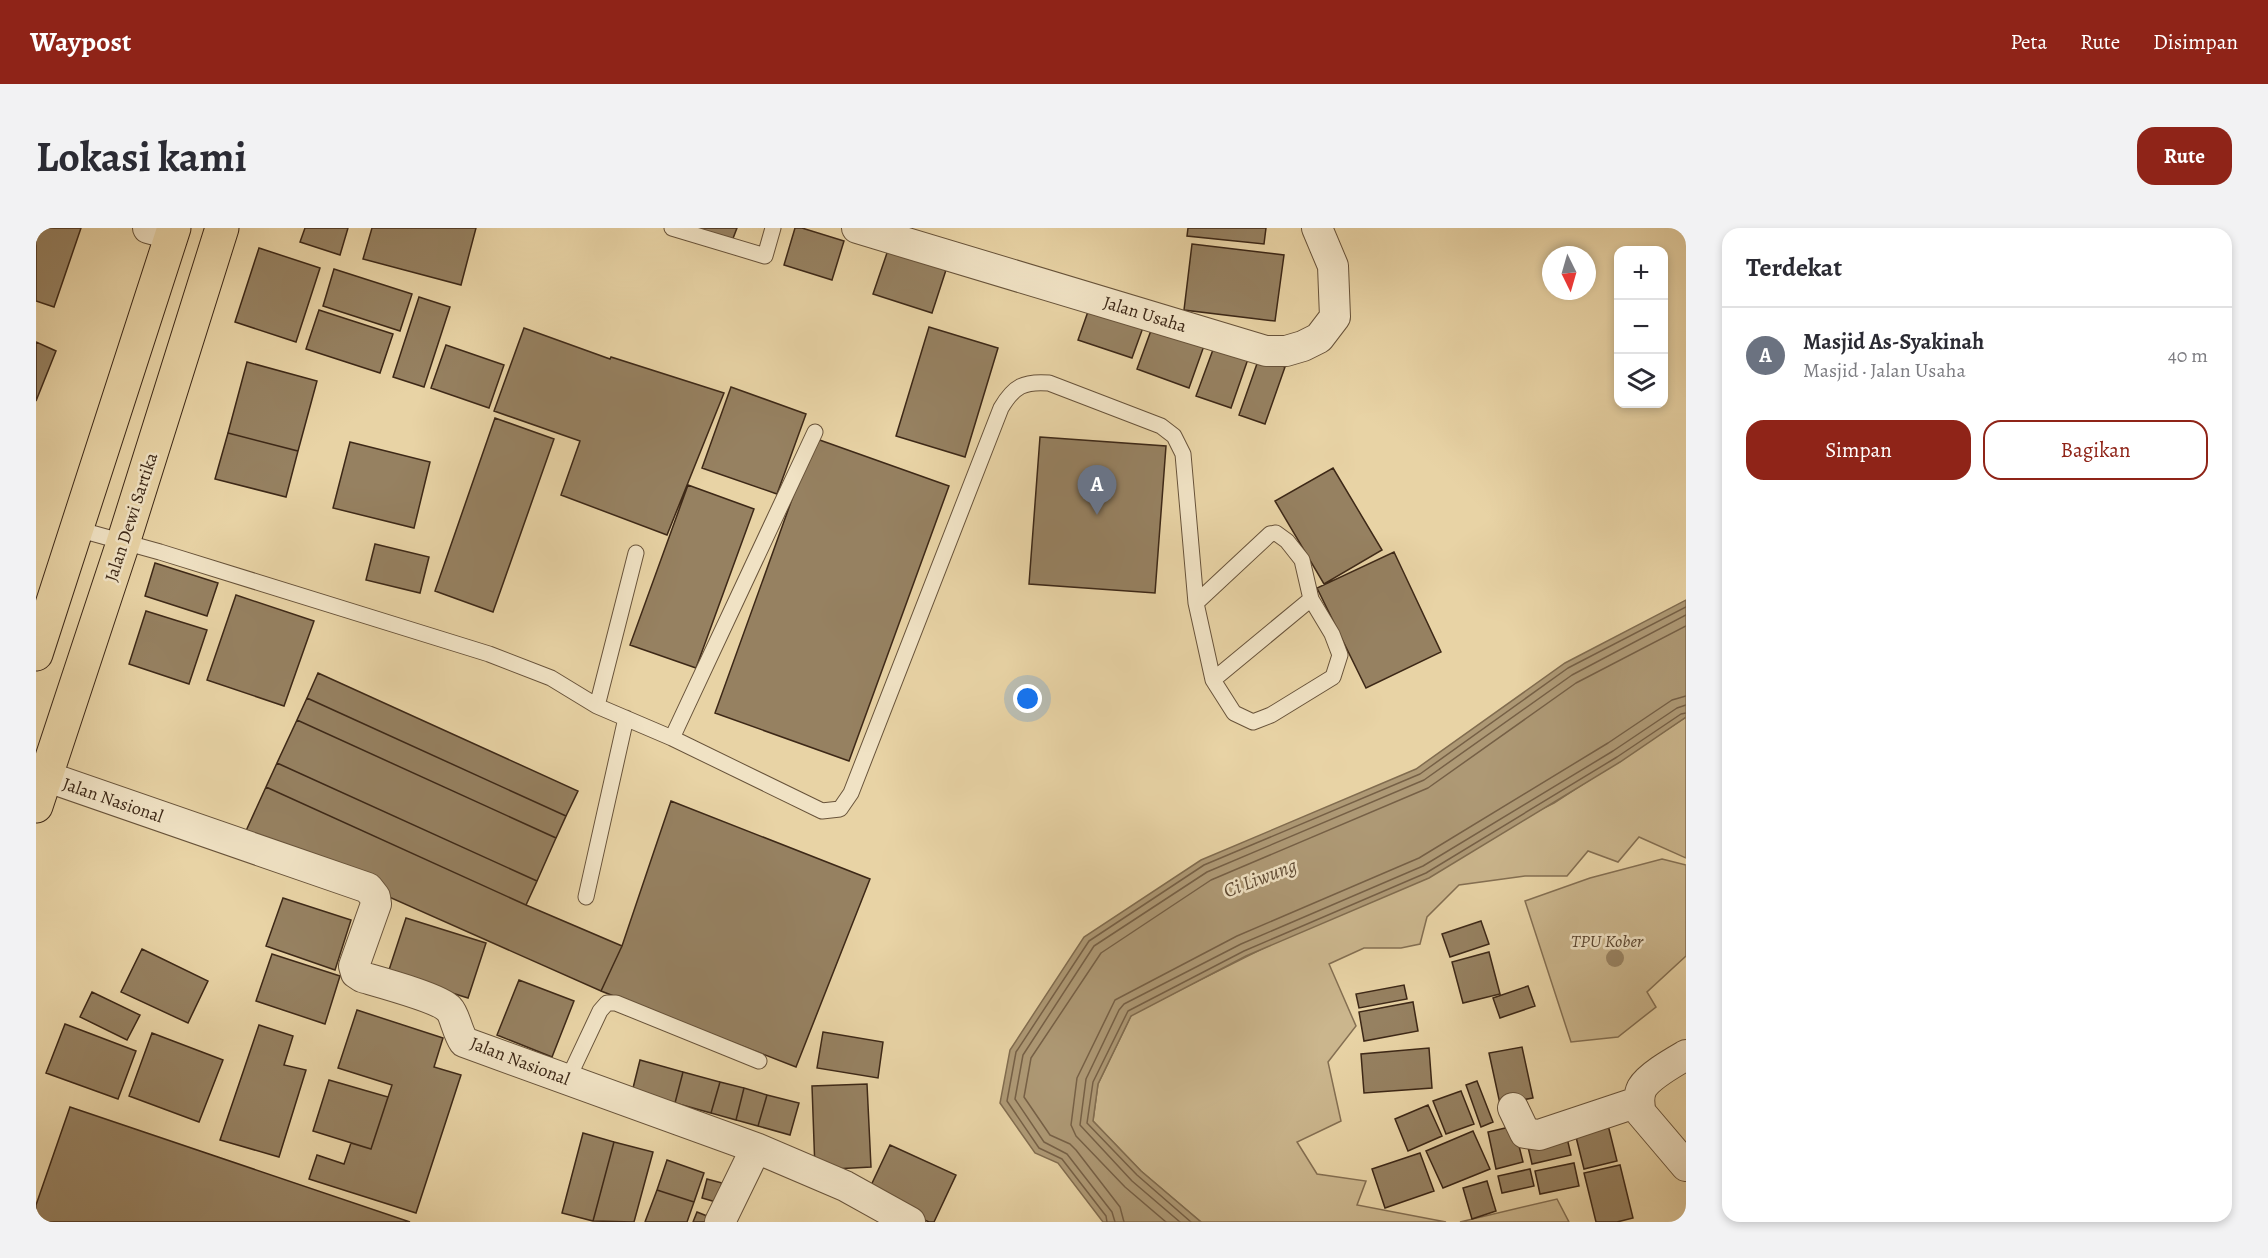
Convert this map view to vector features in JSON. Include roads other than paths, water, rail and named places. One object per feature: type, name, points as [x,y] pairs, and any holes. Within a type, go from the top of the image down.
[{"type":"main road","name":"Jalan Dewi Sartika","points":[[39,785],[123,543],[222,228]]},
{"type":"main road","points":[[36,654],[77,529],[165,229]]},
{"type":"street","name":"Jalan Usaha","points":[[856,228],[1266,351],[1286,351],[1319,338],[1335,317],[1333,266],[1317,228]]},
{"type":"street","name":"Jalan Nasional","points":[[39,785],[368,888],[375,897],[376,904],[354,966],[356,973],[447,1006],[453,1013],[459,1035],[464,1042],[756,1148],[845,1186],[910,1222]]},
{"type":"street","points":[[1686,1055],[1668,1066],[1642,1088],[1638,1102],[1641,1113],[1686,1166]]},
{"type":"street","points":[[1513,1108],[1525,1133],[1539,1135],[1638,1102]]},
{"type":"street","points":[[720,1222],[756,1148]]},
{"type":"lane","points":[[672,228],[765,256],[773,228]]},
{"type":"lane","points":[[77,529],[160,552],[489,654],[551,678],[597,706],[672,738],[822,811],[840,809],[851,793],[1000,408],[1009,394],[1021,386],[1033,382],[1049,383],[1161,426],[1174,436],[1183,454],[1196,603],[1213,680],[1234,713],[1253,722],[1271,715],[1333,677],[1340,655],[1332,634],[1311,598],[1302,560],[1287,541],[1276,533],[1270,534],[1196,603]]},
{"type":"lane","points":[[672,738],[815,432]]},
{"type":"lane","points":[[597,706],[636,553]]},
{"type":"lane","points":[[1213,680],[1311,598]]},
{"type":"lane","points":[[586,897],[626,718]]},
{"type":"lane","points":[[568,1079],[600,1011],[607,1003],[616,1003],[759,1061]]},
{"type":"water","name":"Ci Liwung","points":[[1686,600],[1686,717],[1620,762],[1429,878],[1246,956],[1131,1016],[1098,1084],[1093,1121],[1141,1171],[1201,1222],[1103,1222],[1058,1163],[1035,1153],[1000,1103],[1010,1050],[1084,937],[1201,860],[1416,769],[1565,663]]},
{"type":"place","name":"Masjid As-Syakinah","points":[[1097,515]]},
{"type":"park label","name":"TPU Kober","points":[[1607,941]]}]
